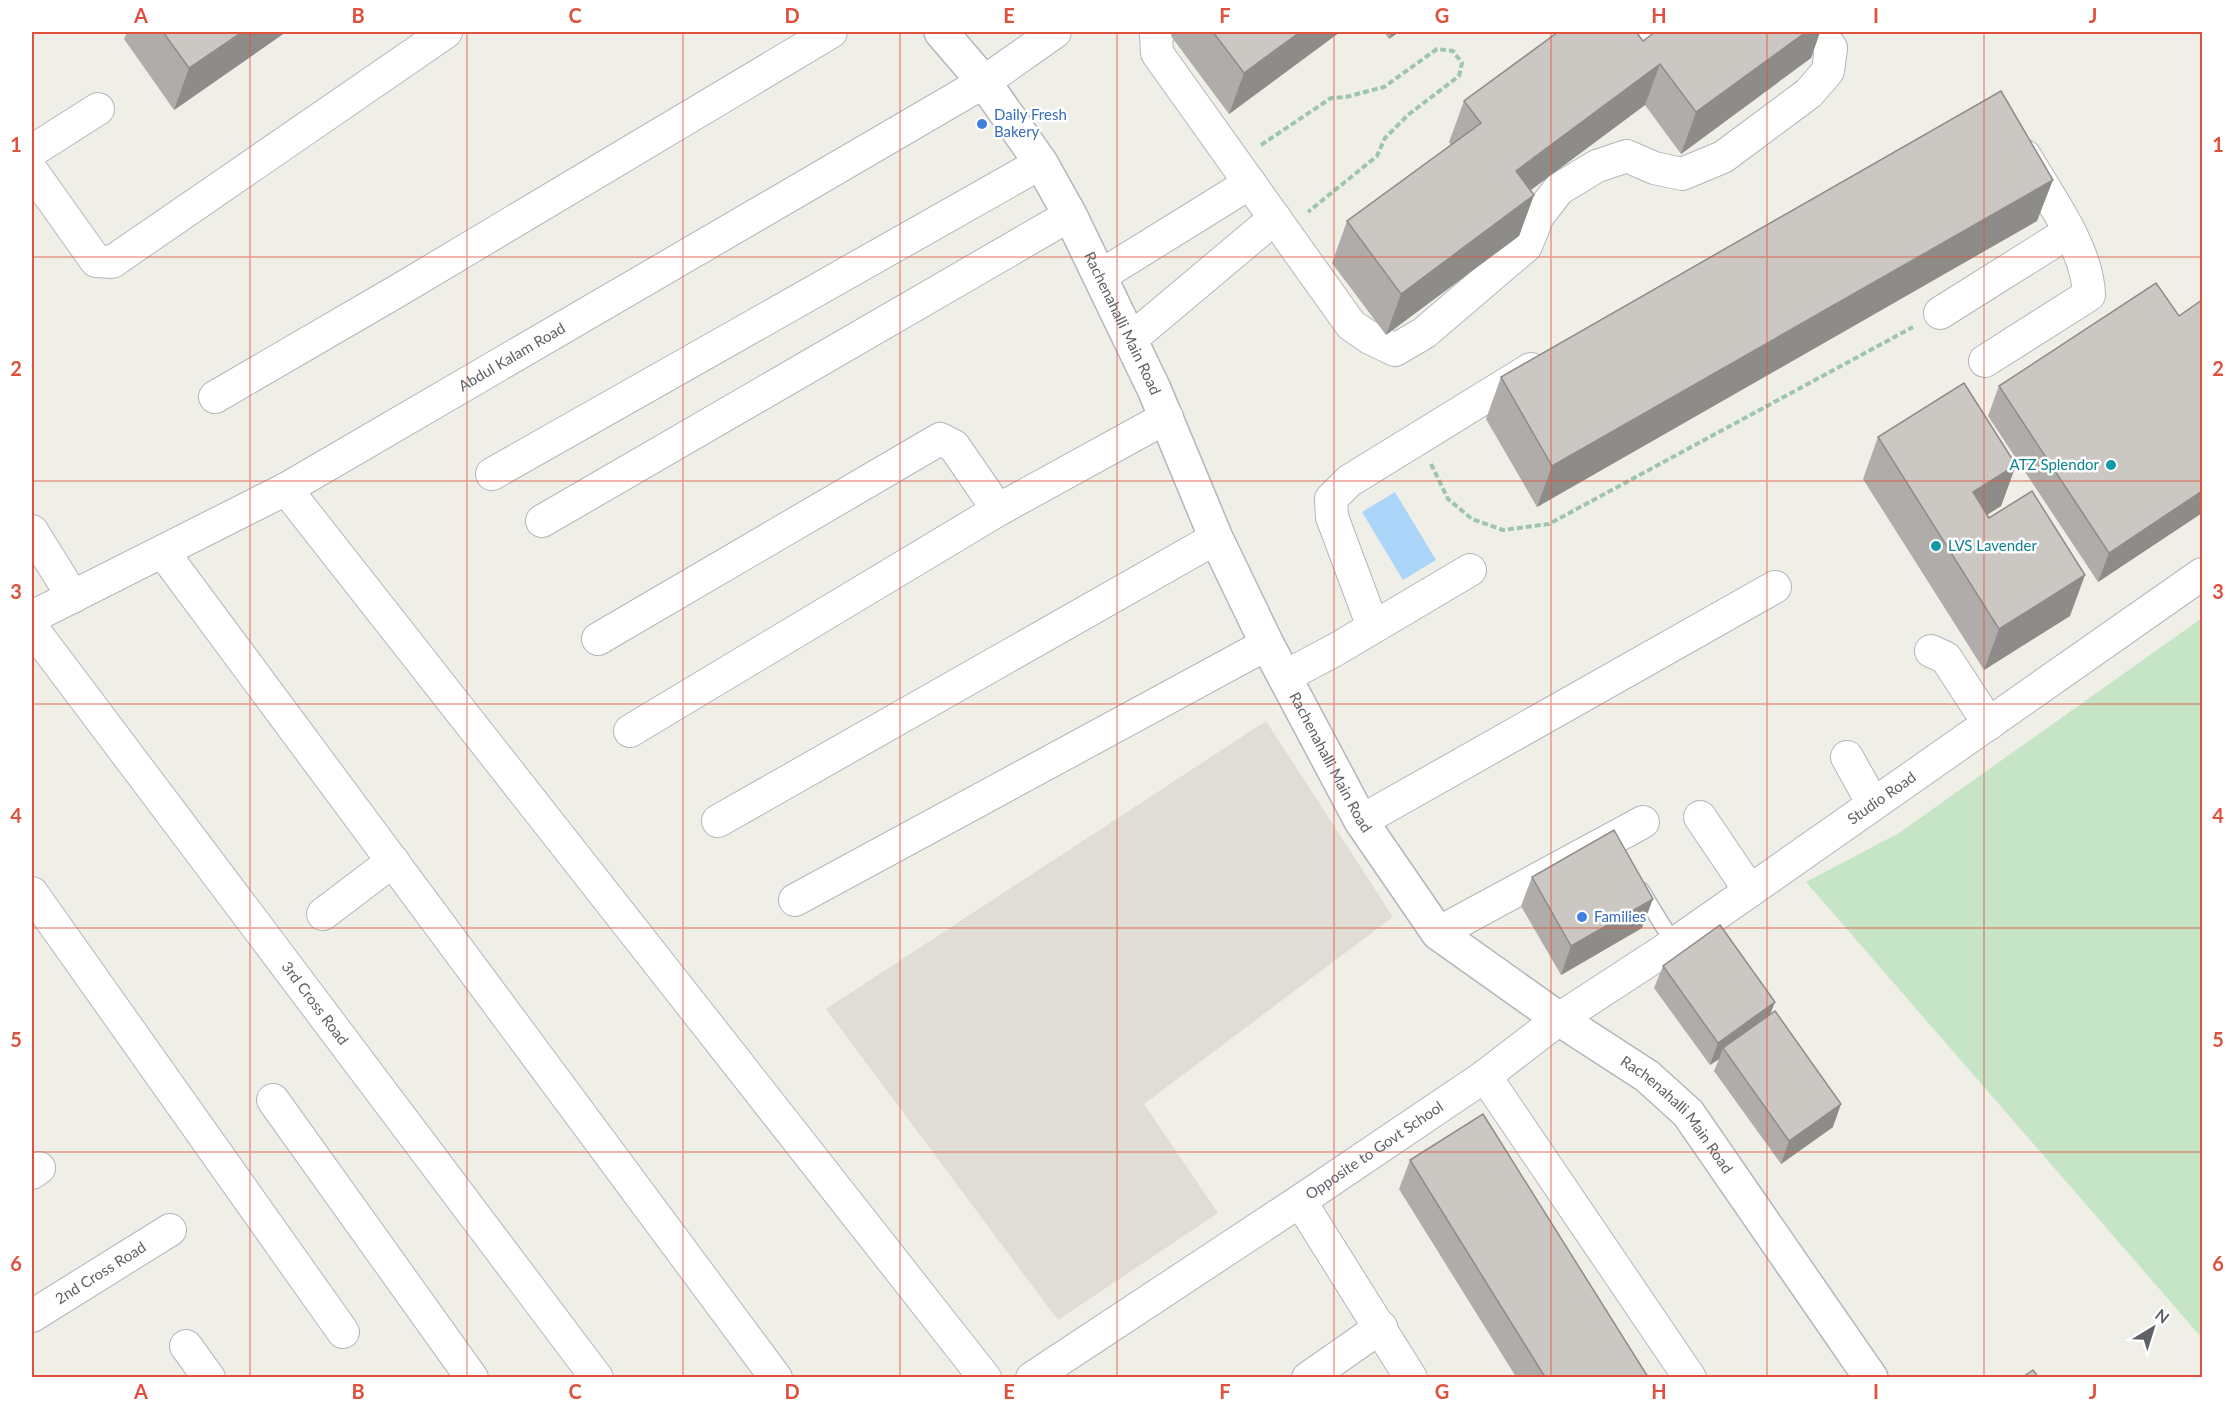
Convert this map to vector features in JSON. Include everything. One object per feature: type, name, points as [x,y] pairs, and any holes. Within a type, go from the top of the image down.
[{"type":"street","points":[[32,171],[96,261],[112,262],[446,32]]},
{"type":"street","points":[[215,397],[831,32]]},
{"type":"street","name":"Rachenahalli Main Road","points":[[941,32],[984,82],[1041,162],[1071,215],[1167,417],[1216,538],[1267,644],[1361,821],[1438,933],[1558,1019],[1647,1076],[1688,1113],[1871,1377]]},
{"type":"street","name":"Abdul Kalam Road","points":[[32,617],[286,489],[984,82],[1055,32]]},
{"type":"street","points":[[1159,32],[1156,35],[1157,53],[1351,325],[1370,338],[1395,350],[1424,333],[1526,246],[1538,216],[1559,189],[1597,166],[1627,156],[1654,168],[1682,174],[1724,157],[1809,93],[1828,71],[1831,48],[1819,32]]},
{"type":"street","points":[[1630,32],[1641,37],[1663,37],[1671,32]]},
{"type":"street","points":[[32,151],[98,109]]},
{"type":"street","points":[[1982,351],[2089,295],[2089,279],[2081,252],[2014,135]]},
{"type":"street","points":[[492,474],[1041,162]]},
{"type":"street","points":[[1100,276],[1243,173]]},
{"type":"street","points":[[542,521],[1071,215]]},
{"type":"street","points":[[1131,339],[1280,225]]},
{"type":"street","points":[[1940,313],[2069,232]]},
{"type":"street","points":[[1373,627],[1332,517],[1331,499],[1349,482],[1557,354]]},
{"type":"street","points":[[630,730],[998,510],[1167,417]]},
{"type":"street","points":[[598,639],[940,439],[954,446],[998,510]]},
{"type":"street","points":[[286,489],[985,1377]]},
{"type":"street","points":[[32,531],[73,597]]},
{"type":"street","points":[[718,821],[1216,538]]},
{"type":"street","points":[[163,552],[777,1377]]},
{"type":"street","points":[[1284,677],[1335,650],[1470,570]]},
{"type":"street","name":"Studio Road","points":[[1558,1019],[1674,944],[2202,574]]},
{"type":"street","points":[[1361,821],[1775,587]]},
{"type":"street","name":"3rd Cross Road","points":[[32,628],[597,1377]]},
{"type":"street","points":[[795,900],[1267,644]]},
{"type":"street","points":[[1931,651],[1946,658],[1989,724]]},
{"type":"street","points":[[1847,757],[1873,804]]},
{"type":"street","points":[[1700,817],[1750,891]]},
{"type":"street","points":[[1438,933],[1643,822]]},
{"type":"street","points":[[323,914],[393,861]]},
{"type":"street","points":[[32,893],[344,1332]]},
{"type":"street","name":"Opposite to Govt School","points":[[1411,1377],[1299,1201],[1485,1076],[1558,1019]]},
{"type":"street","points":[[1485,1076],[1690,1377]]},
{"type":"street","points":[[273,1101],[472,1377]]},
{"type":"street","points":[[1032,1377],[1299,1201]]},
{"type":"street","name":"2nd Cross Road","points":[[32,1316],[170,1230]]},
{"type":"street","points":[[1308,1377],[1381,1327]]},
{"type":"street","points":[[186,1346],[209,1377]]},
{"type":"lane","points":[[1638,886],[1674,944]]},
{"type":"path","points":[[1243,173],[1331,98],[1346,97],[1384,87],[1437,49],[1453,51],[1462,63],[1459,76],[1384,138],[1377,156],[1280,225]]},
{"type":"path","points":[[1419,439],[1448,499],[1472,519],[1503,530],[1549,524],[1940,313]]},
{"type":"shaded area","points":[[1266,721],[1393,917],[1144,1104],[1218,1213],[1058,1320],[826,1009]]},
{"type":"green space","points":[[2202,618],[2202,1338],[1806,882],[1899,833]]},
{"type":"water","points":[[1395,492],[1436,560],[1403,580],[1362,512]]},
{"type":"building","points":[[163,32],[242,32],[189,68]]},
{"type":"building","points":[[1213,32],[1300,32],[1244,73]]},
{"type":"building","points":[[1558,32],[1636,32],[1643,41],[1655,32],[1806,32],[1696,112],[1660,64],[1516,171],[1534,195],[1401,294],[1347,221],[1481,123],[1464,101]]},
{"type":"building","points":[[2001,91],[2053,180],[1552,466],[1501,377]]},
{"type":"building","name":"ATZ Splendor","points":[[2156,283],[2179,316],[2202,300],[2202,491],[2109,553],[1999,386]]},
{"type":"building","points":[[1964,383],[2016,465],[1973,492],[1989,518],[2032,491],[2085,575],[1999,629],[1878,437]]},
{"type":"building","points":[[1614,830],[1653,899],[1571,946],[1532,877]]},
{"type":"building","points":[[1720,925],[1775,1002],[1718,1043],[1663,966]]},
{"type":"building","points":[[1775,1011],[1841,1104],[1789,1141],[1723,1048]]},
{"type":"building","points":[[1483,1114],[1648,1377],[1545,1377],[1410,1160]]},
{"type":"building","points":[[2033,1370],[2038,1377],[2023,1377]]},
{"type":"place","name":"Daily Fresh Bakery","points":[[982,124]]},
{"type":"place","name":"ATZ Splendor","points":[[2111,465]]},
{"type":"place","name":"LVS Lavender","points":[[1936,546]]},
{"type":"place","name":"Families","points":[[1582,917]]}]
